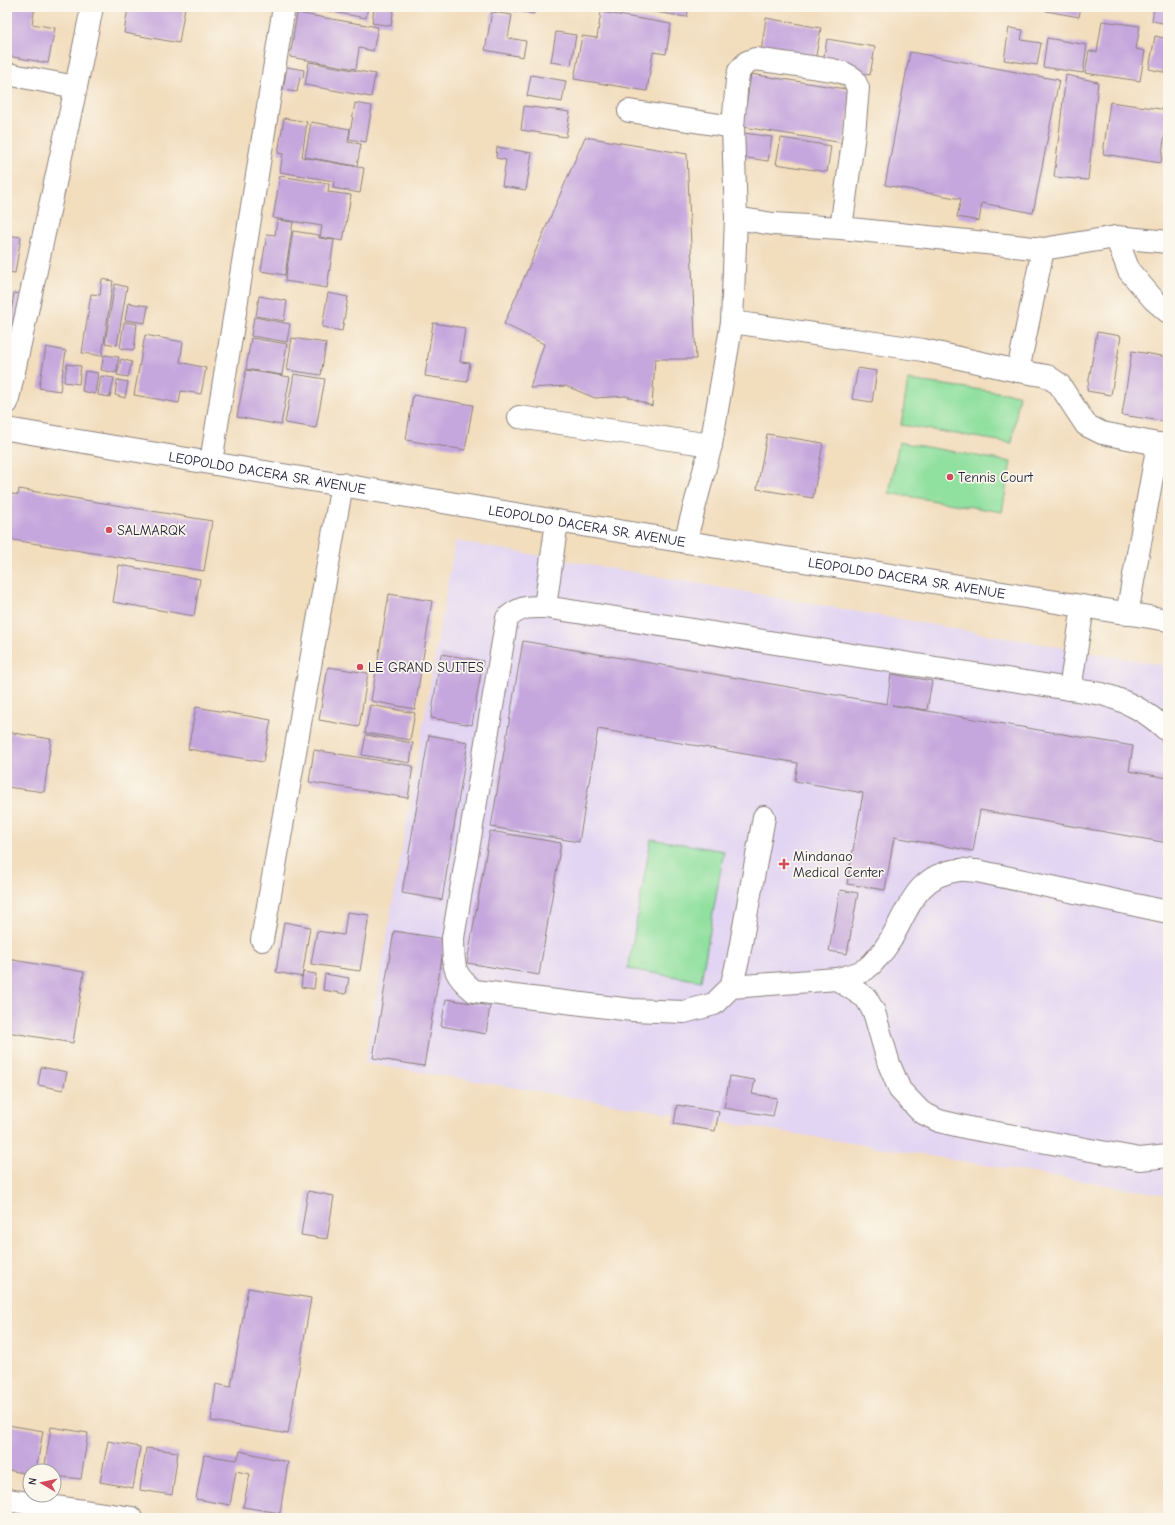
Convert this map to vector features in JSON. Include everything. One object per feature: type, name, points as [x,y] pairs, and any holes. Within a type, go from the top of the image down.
[{"type":"street","points":[[7,403],[92,7]]},
{"type":"street","points":[[211,462],[284,7]]},
{"type":"street","points":[[685,542],[711,444],[732,322],[736,218],[733,127],[739,71],[747,62],[756,59],[833,70],[844,72],[853,78],[858,88],[852,148],[840,228]]},
{"type":"street","points":[[7,74],[76,87]]},
{"type":"street","points":[[629,111],[733,127]]},
{"type":"street","points":[[736,218],[772,224],[840,228],[1043,249],[1116,237],[1168,242]]},
{"type":"street","points":[[1116,237],[1129,271],[1154,300],[1168,312]]},
{"type":"street","points":[[1018,371],[1043,249]]},
{"type":"street","points":[[732,322],[923,350],[1047,376],[1059,384],[1086,425],[1102,433],[1163,445],[1127,614]]},
{"type":"street","points":[[519,417],[711,444]]},
{"type":"street","name":"LEOPOLDO DACERA SR. AVENUE","points":[[7,428],[557,521],[1168,620]]},
{"type":"street","points":[[262,940],[342,484]]},
{"type":"street","points":[[545,607],[557,521]]},
{"type":"street","points":[[764,817],[738,960],[731,987],[714,1004],[684,1012],[632,1010],[474,991],[462,981],[454,967],[453,938],[506,618],[517,609],[527,607],[545,607],[1102,694],[1136,706],[1168,730]]},
{"type":"street","points":[[1070,689],[1083,607]]},
{"type":"street","points":[[731,987],[837,979],[854,975],[867,968],[886,949],[913,898],[926,882],[943,874],[959,870],[977,871],[1168,912]]},
{"type":"street","points":[[837,979],[866,998],[874,1012],[889,1064],[900,1090],[921,1112],[939,1121],[977,1130],[1140,1159],[1168,1156]]},
{"type":"street","points":[[7,1500],[131,1518]]},
{"type":"shaded area","name":"Mindanao Medical Center","points":[[455,541],[1168,666],[1168,1195],[365,1063]]},
{"type":"green space","name":"Tennis Court","points":[[908,380],[1019,395],[1012,443],[901,425]]},
{"type":"green space","name":"Tennis Court","points":[[899,442],[1011,462],[1002,512],[889,493]]},
{"type":"green space","points":[[651,839],[724,851],[701,981],[628,969]]},
{"type":"building","points":[[7,7],[35,7],[32,24],[55,28],[48,63],[7,56]]},
{"type":"building","points":[[128,7],[185,7],[179,43],[124,33]]},
{"type":"building","points":[[305,7],[368,7],[366,18]]},
{"type":"building","points":[[374,7],[394,7],[391,26],[372,23]]},
{"type":"building","points":[[511,7],[535,7],[534,14],[510,10]]},
{"type":"building","points":[[642,7],[689,7],[687,17],[642,10]]},
{"type":"building","points":[[1046,7],[1081,7],[1079,17],[1046,11]]},
{"type":"building","points":[[1154,7],[1168,7],[1168,24],[1152,21]]},
{"type":"building","points":[[492,12],[512,15],[508,38],[526,41],[523,57],[485,50]]},
{"type":"building","points":[[601,12],[671,24],[666,54],[653,52],[647,91],[574,79],[582,36],[597,38]]},
{"type":"building","points":[[297,13],[378,27],[373,51],[359,48],[356,69],[290,57]]},
{"type":"building","points":[[766,18],[821,28],[815,61],[761,52]]},
{"type":"building","points":[[1102,21],[1140,26],[1136,49],[1145,51],[1140,81],[1085,73],[1089,51],[1097,52]]},
{"type":"building","points":[[1009,28],[1023,30],[1021,40],[1041,43],[1037,65],[1004,60]]},
{"type":"building","points":[[556,32],[576,35],[571,65],[551,62]]},
{"type":"building","points":[[1155,36],[1168,39],[1168,73],[1149,69]]},
{"type":"building","points":[[1047,38],[1087,45],[1083,73],[1043,67]]},
{"type":"building","points":[[827,39],[875,47],[870,75],[822,67]]},
{"type":"building","points":[[910,52],[1059,80],[1033,213],[982,203],[979,221],[957,217],[961,199],[885,185]]},
{"type":"building","points":[[309,62],[375,74],[371,97],[305,85]]},
{"type":"building","points":[[287,67],[304,70],[303,78],[300,77],[297,92],[283,90]]},
{"type":"building","points":[[751,74],[852,90],[844,143],[743,127]]},
{"type":"building","points":[[531,75],[566,81],[562,102],[527,96]]},
{"type":"building","points":[[1066,75],[1098,82],[1088,180],[1054,177]]},
{"type":"building","points":[[1110,102],[1168,110],[1161,163],[1103,154]]},
{"type":"building","points":[[355,103],[372,106],[366,142],[349,139]]},
{"type":"building","points":[[524,106],[570,112],[566,137],[521,130]]},
{"type":"building","points":[[284,118],[307,122],[302,157],[364,168],[360,193],[333,188],[334,181],[280,172],[283,154],[278,153]]},
{"type":"building","points":[[311,122],[350,129],[348,142],[361,144],[357,166],[305,157]]},
{"type":"building","points":[[744,133],[772,137],[768,161],[740,157]]},
{"type":"building","points":[[585,137],[687,154],[696,359],[655,359],[652,406],[626,396],[595,398],[566,386],[530,388],[544,344],[504,324]]},
{"type":"building","points":[[781,138],[831,146],[827,172],[776,164]]},
{"type":"building","points":[[497,147],[532,153],[526,190],[502,186],[506,160],[496,158]]},
{"type":"building","points":[[280,176],[329,184],[328,192],[351,195],[343,241],[320,237],[322,226],[273,218]]},
{"type":"building","points":[[277,220],[293,222],[285,275],[261,271],[267,234],[275,235]]},
{"type":"building","points":[[293,231],[319,235],[319,238],[334,240],[327,288],[285,281]]},
{"type":"building","points":[[7,235],[21,237],[15,273],[7,272]]},
{"type":"building","points":[[102,279],[113,281],[102,356],[82,353],[91,294],[100,295]]},
{"type":"building","points":[[115,284],[127,287],[117,345],[105,343]]},
{"type":"building","points":[[14,293],[27,295],[22,327],[9,325]]},
{"type":"building","points":[[328,293],[348,297],[342,331],[322,327]]},
{"type":"building","points":[[259,296],[287,301],[284,321],[256,316]]},
{"type":"building","points":[[128,303],[148,306],[145,323],[125,320]]},
{"type":"building","points":[[254,317],[290,324],[287,342],[251,336]]},
{"type":"building","points":[[124,322],[137,324],[134,350],[120,348]]},
{"type":"building","points":[[433,323],[465,328],[460,362],[470,363],[467,382],[425,376]]},
{"type":"building","points":[[1097,332],[1121,336],[1111,395],[1087,391]]},
{"type":"building","points":[[145,335],[183,342],[180,362],[206,368],[201,394],[181,391],[179,403],[134,395]]},
{"type":"building","points":[[251,338],[287,344],[282,375],[246,369]]},
{"type":"building","points":[[292,338],[326,343],[321,375],[287,370]]},
{"type":"building","points":[[46,347],[66,351],[60,391],[39,388]]},
{"type":"building","points":[[1132,351],[1168,357],[1168,422],[1122,415]]},
{"type":"building","points":[[104,355],[119,357],[116,373],[101,370]]},
{"type":"building","points":[[121,359],[132,362],[128,377],[117,375]]},
{"type":"building","points":[[67,364],[81,366],[79,384],[64,382]]},
{"type":"building","points":[[858,368],[877,371],[872,402],[852,399]]},
{"type":"building","points":[[246,370],[290,377],[281,425],[237,417]]},
{"type":"building","points":[[85,371],[98,373],[95,394],[82,391]]},
{"type":"building","points":[[294,374],[325,379],[316,428],[285,423]]},
{"type":"building","points":[[101,376],[114,378],[110,397],[98,395]]},
{"type":"building","points":[[117,380],[128,382],[125,398],[115,395]]},
{"type":"building","points":[[413,395],[473,405],[465,450],[406,440]]},
{"type":"building","points":[[767,434],[823,443],[813,498],[757,489]]},
{"type":"building","name":"SALMARQK","points":[[19,489],[212,521],[204,571],[7,539],[7,493],[18,495]]},
{"type":"building","points":[[119,565],[200,579],[194,616],[113,602]]},
{"type":"building","points":[[389,594],[432,601],[415,709],[371,701]]},
{"type":"building","points":[[523,641],[887,704],[891,674],[932,681],[927,710],[892,705],[1133,746],[1129,771],[1168,778],[1168,843],[980,810],[973,851],[894,837],[885,890],[847,884],[863,793],[795,781],[798,763],[598,729],[579,842],[491,827]]},
{"type":"building","points":[[441,654],[483,661],[472,725],[431,718]]},
{"type":"building","points":[[328,667],[368,673],[359,727],[319,720]]},
{"type":"building","points":[[370,705],[415,713],[410,740],[365,733]]},
{"type":"building","points":[[196,707],[271,720],[263,762],[188,749]]},
{"type":"building","points":[[7,732],[51,739],[44,792],[7,787]]},
{"type":"building","points":[[366,735],[413,743],[410,763],[362,755]]},
{"type":"building","points":[[429,735],[468,742],[442,900],[402,893]]},
{"type":"building","points":[[314,750],[413,766],[408,798],[309,782]]},
{"type":"building","points":[[490,831],[561,843],[539,975],[467,963]]},
{"type":"building","points":[[840,890],[858,893],[847,954],[829,951]]},
{"type":"building","points":[[347,912],[369,915],[360,971],[311,964],[317,931],[344,935]]},
{"type":"building","points":[[284,922],[310,927],[302,977],[276,972]]},
{"type":"building","points":[[394,931],[445,939],[424,1066],[373,1058]]},
{"type":"building","points":[[7,959],[84,972],[73,1043],[7,1032]]},
{"type":"building","points":[[303,972],[316,974],[314,989],[301,987]]},
{"type":"building","points":[[325,974],[349,978],[346,994],[323,990]]},
{"type":"building","points":[[446,999],[490,1006],[486,1034],[441,1026]]},
{"type":"building","points":[[41,1067],[67,1072],[63,1090],[38,1085]]},
{"type":"building","points":[[730,1076],[755,1080],[752,1094],[777,1098],[773,1116],[724,1108]]},
{"type":"building","points":[[677,1105],[719,1112],[715,1131],[674,1124]]},
{"type":"building","points":[[308,1191],[334,1196],[327,1239],[301,1235]]},
{"type":"building","points":[[248,1288],[311,1298],[288,1434],[211,1421],[216,1384],[231,1387]]},
{"type":"building","points":[[8,1425],[43,1431],[37,1463],[22,1463],[22,1473],[7,1470]]},
{"type":"building","points":[[51,1427],[88,1433],[81,1479],[62,1477],[62,1463],[45,1463]]},
{"type":"building","points":[[108,1441],[140,1447],[133,1488],[100,1482]]},
{"type":"building","points":[[146,1448],[178,1452],[172,1495],[140,1490]]},
{"type":"building","points":[[240,1451],[288,1462],[280,1513],[243,1507],[250,1474],[236,1471],[230,1505],[196,1499],[204,1455],[237,1460]]},
{"type":"place","name":"Tennis Court","points":[[950,477]]},
{"type":"place","name":"SALMARQK","points":[[109,530]]},
{"type":"place","name":"LE GRAND SUITES","points":[[360,667]]},
{"type":"place","name":"Mindanao Medical Center","points":[[784,864]]}]
